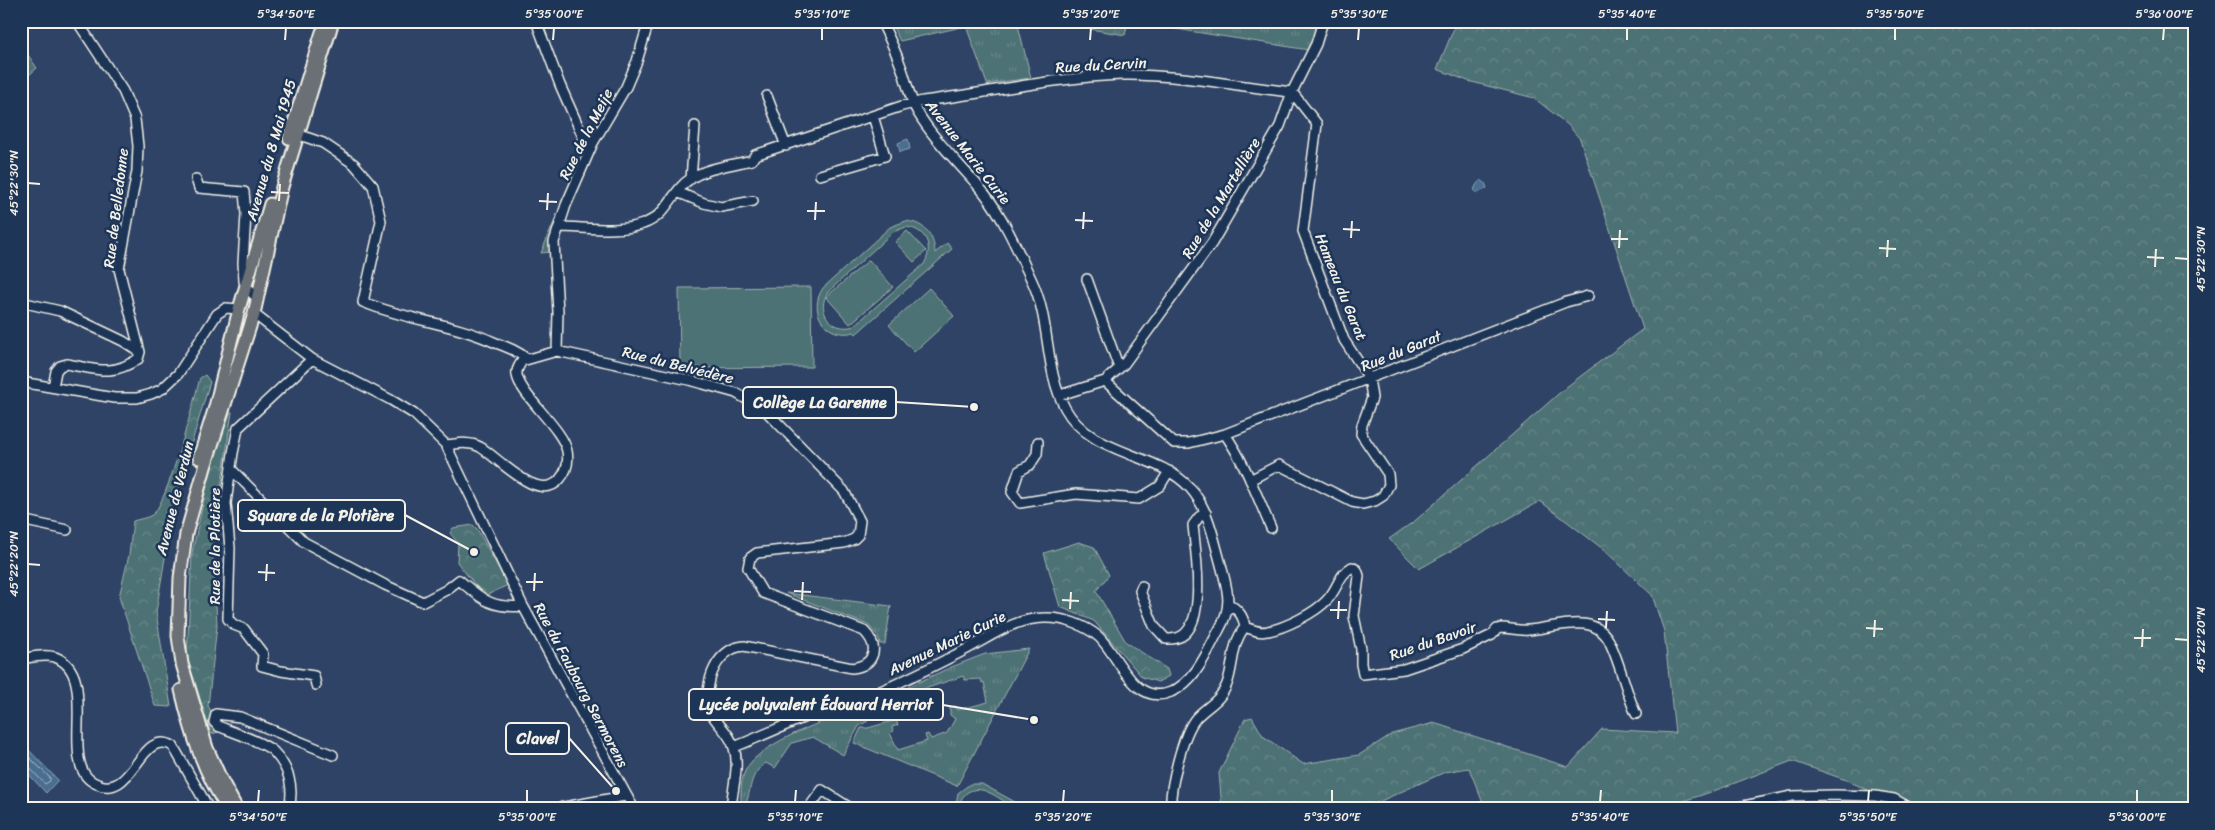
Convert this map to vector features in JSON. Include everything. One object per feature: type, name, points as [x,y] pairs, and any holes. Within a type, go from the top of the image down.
[{"type":"main road","name":"Avenue du 8 Mai 1945","points":[[254,314],[295,133],[326,21]]},
{"type":"main road","name":"Avenue du 8 Mai 1945","points":[[239,309],[333,21]]},
{"type":"main road","points":[[239,309],[254,314]]},
{"type":"main road","name":"Avenue de Verdun","points":[[228,809],[202,760],[189,722],[175,666],[172,578],[179,533],[215,407],[239,309]]},
{"type":"main road","name":"Avenue de Verdun","points":[[237,809],[217,771],[197,720],[182,664],[178,608],[186,534],[207,458],[254,314]]},
{"type":"street","name":"Rue de Belledonne","points":[[78,21],[123,91],[135,119],[138,146],[137,171],[119,269],[140,352]]},
{"type":"street","points":[[536,21],[560,85],[584,139],[593,143]]},
{"type":"street","name":"Rue de la Meije","points":[[557,351],[558,312],[554,242],[566,205],[593,143],[634,69],[649,21]]},
{"type":"street","name":"Avenue Marie Curie","points":[[734,747],[828,709],[877,693],[1009,626],[1043,618],[1059,619],[1081,626],[1098,637],[1124,674],[1142,690],[1151,693],[1170,692],[1186,683],[1202,661],[1223,624],[1229,604],[1227,586],[1206,513],[1189,487],[1169,471],[1102,443],[1090,435],[1066,411],[1054,376],[1041,300],[1004,222],[984,193],[959,166],[924,121],[913,103],[902,66],[880,21]]},
{"type":"street","name":"Rue de la Martellière","points":[[1060,395],[1105,381],[1119,368],[1212,244],[1280,126],[1292,92],[1316,44],[1323,21]]},
{"type":"street","name":"Rue du Cervin","points":[[559,227],[634,227],[659,216],[681,186],[706,171],[752,160],[755,155],[913,103],[1063,79],[1121,75],[1146,75],[1292,92]]},
{"type":"street","name":"Hameau du Garat","points":[[1292,92],[1317,124],[1303,231],[1344,340],[1369,378]]},
{"type":"street","points":[[767,96],[786,146]]},
{"type":"street","points":[[820,175],[884,156],[873,116]]},
{"type":"street","points":[[691,179],[695,126]]},
{"type":"street","points":[[295,133],[323,144],[354,164],[374,186],[381,221],[363,302],[379,308],[450,326],[485,338],[522,354],[527,359]]},
{"type":"street","points":[[196,179],[199,188],[244,192],[246,214],[243,263],[247,288],[258,299]]},
{"type":"street","points":[[677,192],[704,203],[721,207],[753,201]]},
{"type":"street","points":[[1087,279],[1119,368]]},
{"type":"street","name":"Rue du Garat","points":[[1105,381],[1174,443],[1190,443],[1225,434],[1566,302],[1588,296]]},
{"type":"street","points":[[21,302],[60,311],[123,341],[140,352],[138,359],[126,367],[112,371],[67,364],[60,366],[56,371],[53,387]]},
{"type":"street","points":[[21,382],[114,398],[137,398],[151,394],[162,389],[178,374],[217,314],[226,308],[239,309]]},
{"type":"street","name":"Rue du Faubourg Sermorens","points":[[254,314],[312,358],[414,414],[446,445],[523,606],[625,796],[634,809]]},
{"type":"street","points":[[446,445],[465,444],[478,446],[528,484],[546,486],[558,482],[565,473],[568,462],[566,448],[540,409],[525,391],[517,376],[518,367],[522,361],[557,351]]},
{"type":"street","name":"Rue du Belvédère","points":[[557,351],[689,380],[730,392],[748,400],[766,411],[844,491],[860,521],[858,534],[854,539],[844,543],[769,551],[750,558],[748,568],[763,593],[864,631],[872,639],[873,650],[870,661],[864,666],[852,668],[744,646],[726,651],[715,665],[710,683],[710,702],[713,715],[730,737],[734,747],[735,774],[730,809]]},
{"type":"street","name":"Rue de la Plotière","points":[[312,358],[238,428],[226,503],[230,548],[228,619],[244,629],[263,654],[262,666],[314,676],[316,685]]},
{"type":"street","points":[[1250,480],[1279,465],[1352,502],[1364,504],[1375,501],[1383,496],[1389,485],[1388,474],[1361,434],[1372,398],[1369,378]]},
{"type":"street","points":[[1225,434],[1234,447],[1271,528]]},
{"type":"street","points":[[1038,442],[1037,454],[1030,465],[1019,471],[1015,479],[1012,492],[1020,503],[1076,494],[1139,499],[1160,486],[1169,471]]},
{"type":"street","name":"Rue de la Plotière","points":[[231,469],[304,542],[385,585],[423,602],[446,590],[459,580],[493,605],[502,607],[523,606]]},
{"type":"street","points":[[1142,586],[1140,591],[1154,626],[1166,639],[1179,638],[1190,628],[1197,612],[1198,573],[1193,524],[1199,516],[1206,513]]},
{"type":"street","points":[[21,520],[67,530]]},
{"type":"street","name":"Rue du Bavoir","points":[[1245,627],[1259,632],[1268,631],[1299,619],[1326,601],[1341,574],[1352,567],[1358,570],[1359,576],[1354,616],[1361,649],[1363,674],[1404,669],[1463,649],[1492,635],[1497,629],[1501,628],[1526,631],[1577,623],[1589,624],[1601,629],[1611,643],[1636,714]]},
{"type":"street","points":[[1171,809],[1170,802],[1174,774],[1182,748],[1195,718],[1218,700],[1227,685],[1237,637],[1245,627],[1244,618],[1238,610],[1229,604]]},
{"type":"street","points":[[21,658],[41,656],[56,658],[68,667],[76,681],[78,751],[85,775],[94,782],[113,785],[123,781],[149,747],[157,742],[165,742],[173,746],[209,809]]},
{"type":"street","points":[[289,809],[293,795],[290,776],[273,751],[218,726],[214,722],[216,714],[240,717],[332,755]]},
{"type":"street","points":[[808,809],[822,790],[852,809]]},
{"type":"street","points":[[1729,809],[1792,796],[1835,795],[1875,796],[1894,799],[1912,809]]},
{"type":"street","points":[[555,809],[625,796]]},
{"type":"green space","points":[[890,21],[1017,21],[1031,78],[987,84],[966,26],[900,41]]},
{"type":"green space","points":[[1087,21],[1128,21],[1125,35],[1090,29]]},
{"type":"green space","points":[[1171,21],[1320,21],[1309,50],[1170,28]]},
{"type":"green space","points":[[1457,21],[2194,21],[2194,809],[1909,809],[1846,780],[1792,761],[1704,794],[1650,809],[1502,809],[1483,803],[1469,768],[1445,772],[1363,809],[1222,809],[1219,773],[1245,719],[1252,717],[1263,736],[1303,764],[1359,755],[1392,734],[1434,723],[1568,767],[1602,729],[1675,733],[1664,631],[1652,595],[1603,549],[1540,501],[1419,569],[1389,539],[1416,520],[1565,388],[1643,329],[1580,139],[1568,125],[1534,98],[1468,81],[1437,69]]},
{"type":"green space","points":[[21,45],[37,68],[21,82]]},
{"type":"green space","points":[[582,159],[556,224],[550,252],[541,253],[578,165]]},
{"type":"green space","points":[[906,221],[913,222],[923,227],[930,235],[935,253],[947,243],[952,249],[856,334],[854,332],[835,332],[822,322],[818,314],[817,306],[823,288],[890,227]],"holes":[[[906,227],[913,228],[923,235],[928,245],[927,258],[924,264],[854,326],[839,326],[828,319],[823,306],[828,292],[893,232]]]},
{"type":"green space","points":[[907,231],[926,251],[914,262],[895,242]]},
{"type":"green space","points":[[869,260],[893,287],[850,324],[826,297]]},
{"type":"green space","points":[[811,287],[812,367],[680,368],[679,288]]},
{"type":"green space","points":[[929,288],[954,316],[914,352],[889,325]]},
{"type":"green space","points":[[205,375],[210,382],[175,498],[156,612],[171,707],[155,706],[119,597],[129,555],[133,521],[152,515],[158,507],[172,473],[200,378]]},
{"type":"green space","points":[[228,411],[232,412],[213,543],[217,626],[208,706],[223,731],[211,734],[187,657],[192,553],[206,490]]},
{"type":"green space","points":[[473,525],[508,585],[487,595],[474,584],[457,562],[458,543],[450,533],[453,528]]},
{"type":"green space","points":[[1079,542],[1094,547],[1109,575],[1096,591],[1126,642],[1167,669],[1169,676],[1158,682],[1142,677],[1094,621],[1060,607],[1044,553]]},
{"type":"green space","points":[[786,593],[891,606],[885,644],[880,644],[878,636],[868,625]]},
{"type":"green space","points":[[1029,649],[957,786],[854,743],[861,728],[868,728],[896,720],[898,725],[892,727],[893,731],[890,733],[898,750],[927,741],[925,735],[928,734],[931,739],[947,733],[955,719],[950,715],[950,707],[956,706],[958,710],[988,702],[984,682],[982,683],[981,679],[965,680],[963,676],[901,697],[887,697],[949,668],[985,654]]},
{"type":"green space","points":[[875,702],[883,710],[866,716],[868,721],[859,726],[843,755],[813,737],[792,743],[775,768],[766,763],[756,772],[747,803],[744,809],[741,809],[743,776],[753,760],[784,739],[823,721]]},
{"type":"green space","points":[[970,784],[982,784],[1028,809],[1014,807],[988,792],[974,790],[968,792],[963,797],[960,809],[955,809],[958,793]]},
{"type":"water","points":[[908,139],[910,149],[900,152],[898,143]]},
{"type":"water","points":[[1481,180],[1487,188],[1477,193],[1474,189]]},
{"type":"water","points":[[21,742],[58,780],[46,793],[21,766]]},
{"type":"place","name":"Collège La Garenne","points":[[974,407]]},
{"type":"place","name":"Square de la Plotière","points":[[474,552]]},
{"type":"place","name":"Lycée polyvalent Édouard Herriot","points":[[1034,720]]},
{"type":"place","name":"Clavel","points":[[616,791]]}]
